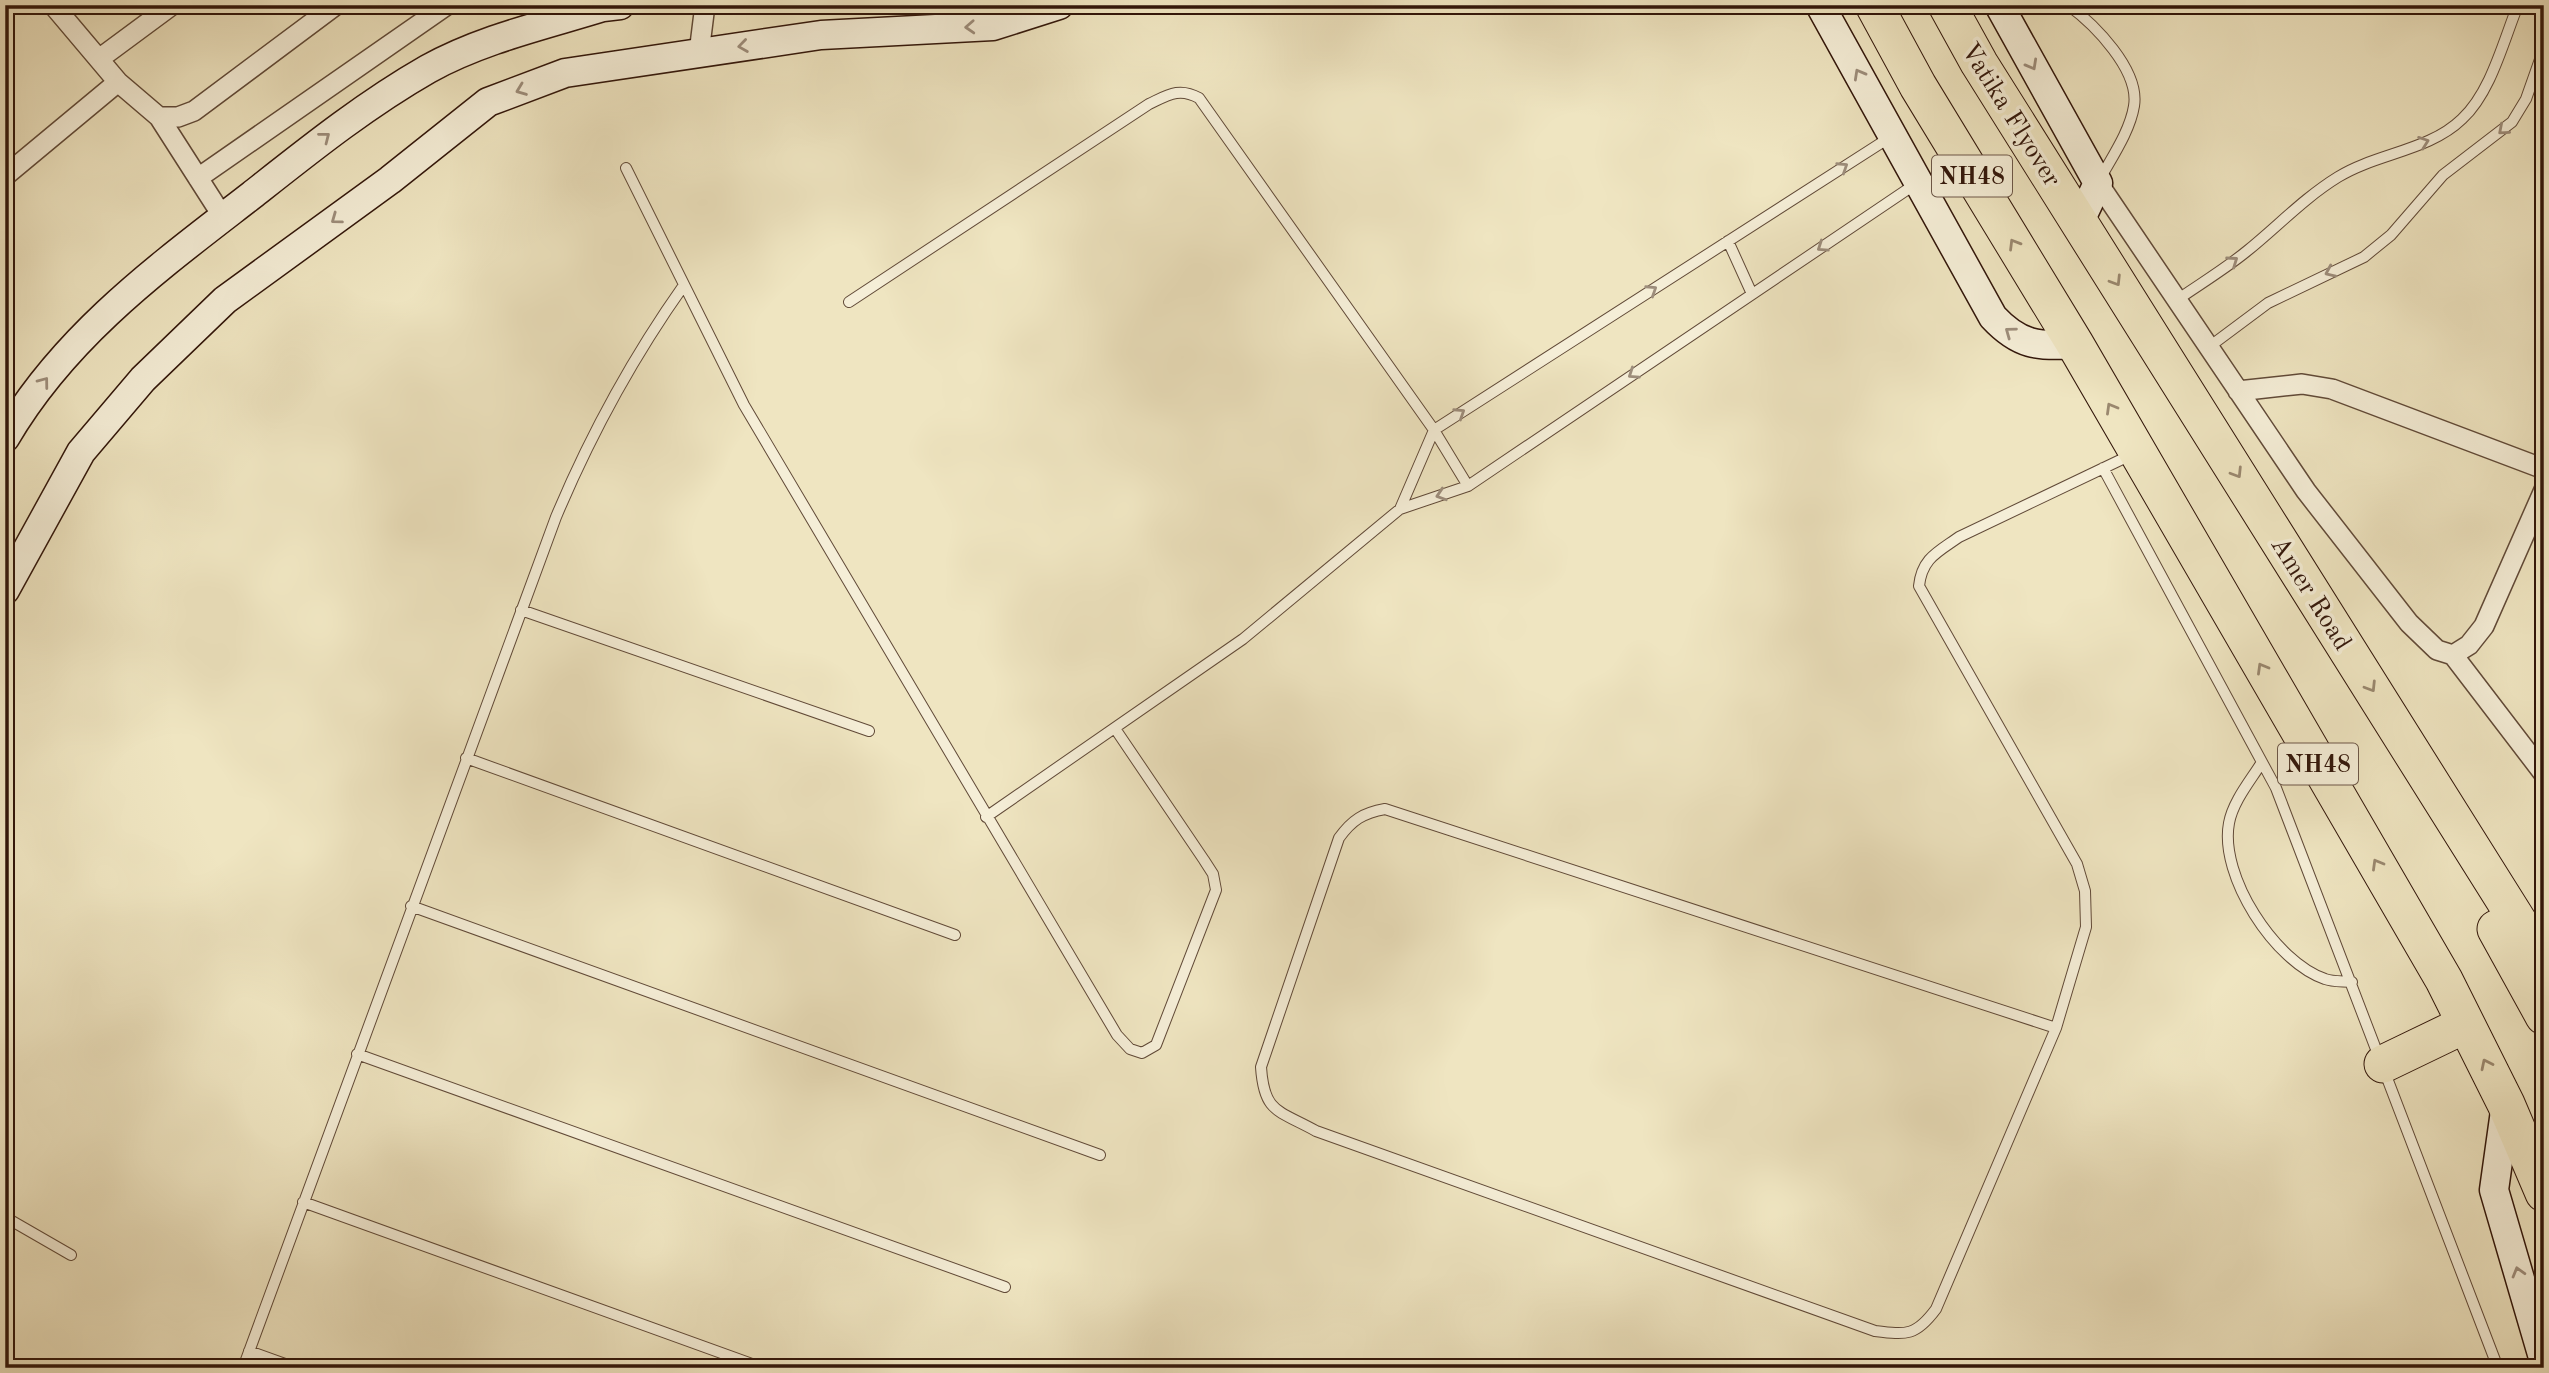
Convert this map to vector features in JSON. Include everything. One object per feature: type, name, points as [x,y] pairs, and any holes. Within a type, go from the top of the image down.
[{"type":"highway","name":"NH48","points":[[1874,5],[1918,86],[2075,344],[2444,980],[2536,1159],[2544,1193]]},
{"type":"highway","name":"Vatika Flyover","points":[[1947,5],[2079,223]]},
{"type":"highway","name":"Amer Road","points":[[2079,223],[2544,963]]},
{"type":"highway","points":[[2486,871],[2478,892],[2544,1016]]},
{"type":"highway","points":[[2383,1064],[2466,1024]]},
{"type":"street","points":[[53,5],[118,82],[159,117],[223,216]]},
{"type":"street","points":[[99,59],[172,5]]},
{"type":"street","points":[[159,117],[178,117],[194,111],[336,5]]},
{"type":"street","points":[[198,178],[447,5]]},
{"type":"street","points":[[5,438],[20,413],[68,350],[128,291],[348,120],[430,68],[488,43],[603,7],[620,5]]},
{"type":"street","points":[[699,53],[705,5]]},
{"type":"street","points":[[5,590],[80,452],[143,379],[225,300],[390,180],[488,102],[565,73],[821,35],[993,26],[1059,5]]},
{"type":"street","points":[[1820,5],[1993,317],[2009,334],[2046,346],[2075,344]]},
{"type":"street","points":[[1999,5],[2098,183],[2305,491],[2409,623],[2437,650],[2453,655],[2544,774]]},
{"type":"street","points":[[5,176],[118,82]]},
{"type":"street","points":[[2079,223],[2098,183]]},
{"type":"street","points":[[2238,391],[2302,384],[2332,389],[2544,469]]},
{"type":"street","points":[[2453,655],[2469,645],[2484,626],[2544,490]]},
{"type":"street","points":[[2506,1104],[2494,1190],[2544,1361]]},
{"type":"lane","points":[[2068,5],[2108,41],[2130,82],[2134,104],[2123,134],[2098,183]]},
{"type":"lane","points":[[2177,300],[2247,251],[2301,202],[2337,177],[2366,162],[2434,139],[2462,119],[2478,102],[2518,5]]},
{"type":"lane","points":[[2209,347],[2268,303],[2364,257],[2391,235],[2443,175],[2512,122],[2526,99],[2544,48]]},
{"type":"lane","points":[[849,302],[1149,104],[1185,90],[1199,98],[1434,430],[1468,486]]},
{"type":"lane","points":[[1400,509],[1434,430],[1893,136]]},
{"type":"lane","points":[[626,168],[744,405],[1117,1035],[1130,1049],[1142,1053],[1156,1045],[1216,890],[1213,874],[1116,730]]},
{"type":"lane","points":[[986,817],[1116,730],[1243,639],[1400,509],[1468,486],[1919,181]]},
{"type":"lane","points":[[1728,241],[1752,294]]},
{"type":"lane","points":[[243,1368],[411,906],[575,472],[634,361],[684,285]]},
{"type":"lane","points":[[2056,1028],[1385,809],[1368,812],[1351,822],[1339,838],[1261,1066],[1263,1091],[1269,1105],[1316,1131],[1875,1331],[1905,1334],[1923,1326],[1936,1309],[2056,1028],[2085,927],[2085,891],[2077,864],[1919,586],[1921,569],[1934,554],[1959,537],[2136,452]]},
{"type":"lane","points":[[2103,468],[2262,762],[2294,832],[2498,1368]]},
{"type":"lane","points":[[521,610],[869,731]]},
{"type":"lane","points":[[466,758],[955,935]]},
{"type":"lane","points":[[2262,762],[2235,806],[2229,824],[2232,864],[2241,887],[2265,933],[2285,951],[2311,972],[2327,980],[2352,982]]},
{"type":"lane","points":[[411,906],[1100,1155]]},
{"type":"lane","points":[[357,1054],[1005,1287]]},
{"type":"lane","points":[[303,1202],[763,1368]]},
{"type":"lane","points":[[5,1217],[71,1255]]},
{"type":"lane","points":[[249,1350],[296,1368]]}]
